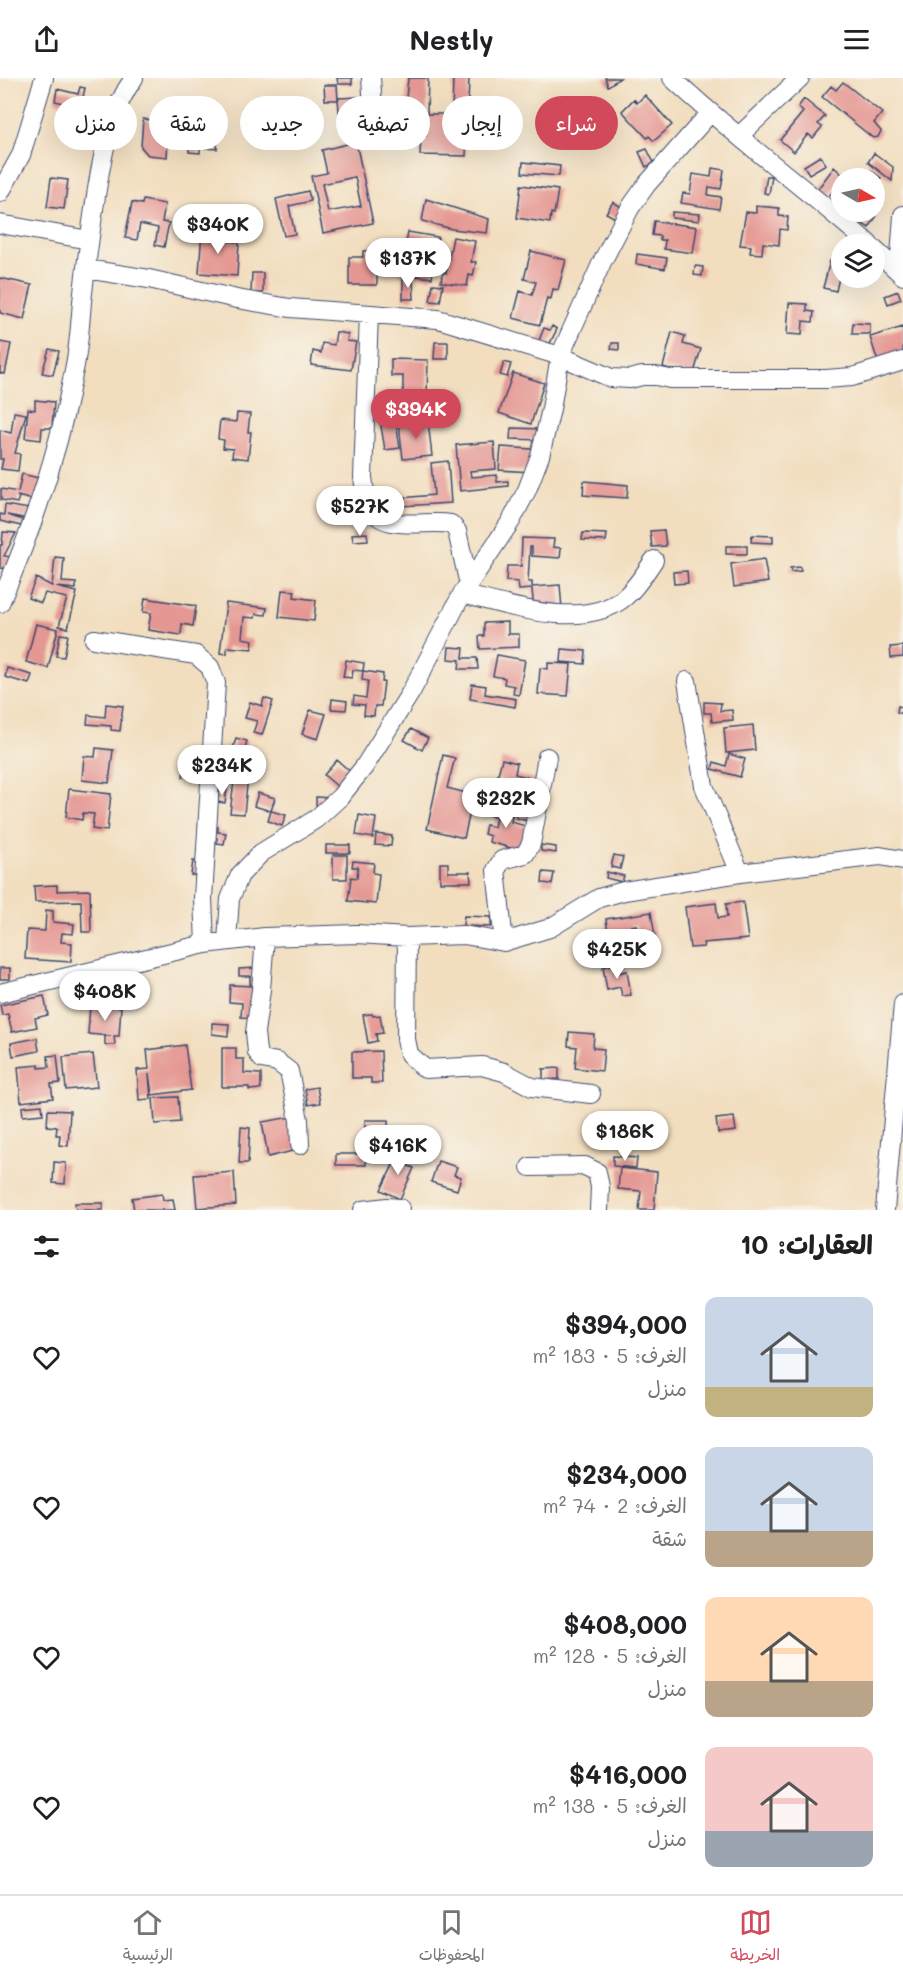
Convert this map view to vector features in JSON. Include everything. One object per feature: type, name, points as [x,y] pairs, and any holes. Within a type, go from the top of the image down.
[{"type":"street","points":[[0,193],[21,155],[44,78]]},
{"type":"street","points":[[0,603],[18,564],[45,490],[63,425],[75,367],[89,240],[108,136],[119,106],[134,78]]},
{"type":"street","points":[[371,78],[372,96]]},
{"type":"street","points":[[672,78],[710,113],[803,187],[857,234]]},
{"type":"street","points":[[739,136],[800,78]]},
{"type":"street","points":[[227,941],[230,899],[240,875],[261,853],[316,819],[340,797],[364,766],[411,693],[466,589],[511,521],[527,490],[540,456],[560,356],[602,262],[630,208],[660,168],[710,113]]},
{"type":"street","points":[[901,274],[903,215]]},
{"type":"street","points":[[0,224],[89,240]]},
{"type":"street","points":[[885,259],[901,274]]},
{"type":"street","points":[[86,269],[149,279],[237,299],[290,308],[438,319],[560,356],[611,378],[630,379],[656,376],[670,379],[826,380],[852,377],[903,361]]},
{"type":"street","points":[[369,314],[363,477],[367,502],[372,511],[383,519],[395,523],[451,524],[457,531],[466,589]]},
{"type":"street","points":[[466,589],[541,613],[580,614],[604,609],[624,598],[654,560]]},
{"type":"street","points":[[94,639],[196,655],[210,667],[216,683],[203,898],[205,944]]},
{"type":"street","points":[[687,681],[704,786],[741,873]]},
{"type":"street","points":[[504,942],[496,870],[501,860],[525,854],[531,844],[547,757]]},
{"type":"street","points":[[0,993],[205,944],[265,937],[357,934],[407,937],[464,935],[504,942],[550,928],[599,898],[616,893],[741,873],[880,856],[903,860]]},
{"type":"street","points":[[265,937],[255,1032],[257,1052],[262,1059],[277,1062],[289,1071],[299,1120],[300,1145]]},
{"type":"street","points":[[407,937],[406,1039],[409,1054],[425,1069],[482,1066],[504,1072],[532,1087],[591,1094]]},
{"type":"street","points":[[885,1210],[903,1004]]},
{"type":"street","points":[[530,1167],[585,1166],[597,1172],[600,1188],[599,1210]]},
{"type":"street","points":[[363,1210],[400,1208]]},
{"type":"building","points":[[337,78],[352,78],[352,84],[338,84]]},
{"type":"building","points":[[408,78],[428,78],[428,96],[406,96]]},
{"type":"building","points":[[453,78],[469,78],[468,96],[452,96]]},
{"type":"building","points":[[605,78],[620,78],[608,86]]},
{"type":"building","points":[[843,82],[882,113],[874,123],[881,131],[878,137],[873,138],[822,97],[831,86],[836,90]]},
{"type":"building","points":[[324,85],[337,85],[336,100],[325,100]]},
{"type":"building","points":[[80,87],[85,88],[83,96],[56,96],[57,89],[78,94]]},
{"type":"building","points":[[645,95],[672,125],[654,141],[649,136],[647,138],[622,111],[634,99],[637,103]]},
{"type":"building","points":[[804,99],[825,116],[818,124],[822,127],[813,138],[808,134],[794,152],[780,140],[803,112],[798,107]]},
{"type":"building","points":[[430,114],[442,114],[442,150],[466,150],[466,156],[420,155],[420,150],[430,150]]},
{"type":"building","points":[[143,119],[149,120],[149,150],[167,150],[167,157],[148,155],[141,147]]},
{"type":"building","points":[[336,147],[336,150],[358,150],[373,223],[323,233],[311,176],[327,173],[322,150]],"holes":[[[355,177],[361,206],[328,212],[322,184]]]},
{"type":"building","points":[[647,149],[654,163],[646,167],[639,152]]},
{"type":"building","points":[[189,150],[200,150],[200,153],[189,152]]},
{"type":"building","points":[[874,153],[893,167],[892,181],[885,175],[885,168],[876,168],[868,162]]},
{"type":"building","points":[[820,156],[826,164],[809,174],[804,166]]},
{"type":"building","points":[[523,162],[560,166],[559,176],[522,173]]},
{"type":"building","points":[[712,168],[724,170],[721,189],[709,187],[708,195],[721,197],[719,209],[681,203],[683,193],[690,194],[693,174],[711,177]]},
{"type":"building","points":[[831,171],[831,194],[827,199],[817,190]]},
{"type":"building","points":[[767,176],[772,176],[769,194],[764,193]]},
{"type":"building","points":[[51,178],[68,180],[64,209],[47,207]]},
{"type":"building","points":[[521,185],[558,190],[550,223],[517,218]]},
{"type":"building","points":[[308,191],[311,201],[289,206],[295,234],[284,236],[276,199]]},
{"type":"building","points":[[426,199],[489,219],[487,233],[452,229],[422,221]]},
{"type":"building","points":[[143,200],[165,204],[162,222],[169,223],[164,247],[155,245],[158,228],[140,224],[137,240],[125,238],[132,202],[142,204]]},
{"type":"building","points":[[613,202],[627,210],[621,221],[606,213]]},
{"type":"building","points":[[756,206],[779,208],[779,216],[788,217],[787,230],[780,229],[779,245],[763,243],[762,254],[750,253],[751,246],[740,245],[746,212],[756,213]]},
{"type":"building","points":[[672,212],[700,214],[699,221],[672,218]]},
{"type":"building","points":[[654,221],[697,227],[693,253],[664,249],[665,240],[660,240],[660,236],[652,235]]},
{"type":"building","points":[[860,222],[873,222],[869,228]]},
{"type":"building","points":[[202,230],[217,231],[217,241],[239,242],[237,276],[199,273]]},
{"type":"building","points":[[408,232],[438,237],[432,278],[401,274]]},
{"type":"building","points":[[453,237],[475,241],[471,262],[476,262],[473,276],[469,275],[467,286],[441,282],[443,272],[446,273]]},
{"type":"building","points":[[373,250],[373,258],[377,258],[377,285],[349,285],[349,257],[363,257],[363,251]]},
{"type":"building","points":[[531,251],[566,260],[558,290],[553,289],[551,299],[547,298],[540,325],[513,318],[520,291],[532,295],[536,282],[524,279]]},
{"type":"building","points":[[637,254],[667,258],[665,269],[636,264]]},
{"type":"building","points":[[831,261],[831,288],[837,288],[836,291],[823,288]]},
{"type":"building","points":[[695,266],[703,267],[702,276],[694,275]]},
{"type":"building","points":[[252,273],[263,273],[263,293],[251,293]]},
{"type":"building","points":[[0,278],[32,285],[24,319],[0,313]]},
{"type":"building","points":[[403,278],[413,278],[414,299],[403,299]]},
{"type":"building","points":[[433,284],[443,285],[440,302],[430,301]]},
{"type":"building","points":[[898,291],[901,299],[888,304],[885,296]]},
{"type":"building","points":[[789,303],[807,304],[807,311],[814,312],[813,322],[803,321],[802,335],[787,334]]},
{"type":"building","points":[[853,323],[870,324],[870,334],[852,334]]},
{"type":"building","points":[[552,326],[557,329],[550,343],[542,345],[538,343],[544,328],[550,330]]},
{"type":"building","points":[[903,327],[903,358],[879,365],[870,337]]},
{"type":"building","points":[[336,332],[348,334],[347,341],[356,342],[351,370],[311,365],[313,351],[321,353],[322,343],[334,345]]},
{"type":"building","points":[[672,332],[685,336],[683,344],[701,349],[693,376],[663,367]]},
{"type":"building","points":[[0,342],[11,344],[5,374],[0,373]]},
{"type":"building","points":[[435,342],[448,342],[448,359],[434,359]]},
{"type":"building","points":[[612,343],[619,343],[619,350],[611,349]]},
{"type":"building","points":[[49,349],[59,351],[53,375],[42,373]]},
{"type":"building","points":[[391,359],[428,360],[427,396],[403,395],[403,376],[391,376]]},
{"type":"building","points":[[504,362],[511,364],[507,377],[500,375]]},
{"type":"building","points":[[513,373],[544,383],[531,424],[499,413]]},
{"type":"building","points":[[35,400],[54,402],[52,428],[42,428],[41,440],[25,438],[28,409],[35,410]]},
{"type":"building","points":[[393,406],[400,448],[385,450],[378,408]]},
{"type":"building","points":[[14,412],[26,414],[15,453],[20,454],[18,471],[1,469],[3,459],[0,459],[0,430],[11,433]]},
{"type":"building","points":[[237,413],[250,414],[248,459],[232,457],[233,449],[223,448],[224,440],[218,439],[220,420],[236,422]]},
{"type":"building","points":[[428,421],[432,456],[403,459],[399,424]]},
{"type":"building","points":[[511,428],[543,429],[543,440],[510,439]]},
{"type":"building","points":[[494,442],[496,469],[470,471],[471,477],[497,475],[497,482],[508,481],[508,486],[460,491],[456,445]]},
{"type":"building","points":[[501,447],[532,449],[531,472],[499,470]]},
{"type":"building","points":[[448,461],[451,503],[401,506],[400,498],[434,495],[431,463]]},
{"type":"building","points":[[22,474],[47,480],[41,502],[17,496],[19,497],[17,503],[1,500],[1,489],[18,492]]},
{"type":"building","points":[[584,481],[628,485],[627,498],[583,495]]},
{"type":"building","points":[[5,505],[36,510],[34,520],[7,515],[23,520],[21,526],[0,521],[0,514],[4,515]]},
{"type":"building","points":[[664,530],[666,546],[652,547],[650,531]]},
{"type":"building","points":[[3,532],[16,533],[4,556],[12,557],[11,569],[0,568],[0,545],[2,545]]},
{"type":"building","points":[[367,533],[368,540],[353,541],[352,534]]},
{"type":"building","points":[[583,533],[607,534],[606,541],[582,540]]},
{"type":"building","points":[[752,535],[773,536],[773,543],[751,542]]},
{"type":"building","points":[[522,538],[554,539],[553,547],[561,548],[560,558],[532,556],[532,547],[530,547],[528,582],[532,582],[532,587],[560,585],[562,609],[534,611],[532,589],[519,590],[518,582],[506,581],[507,566],[521,566]]},
{"type":"building","points":[[726,546],[747,546],[747,554],[726,554]]},
{"type":"building","points":[[55,557],[64,558],[62,582],[76,583],[76,589],[56,587],[77,592],[68,628],[59,626],[67,598],[45,593],[41,603],[28,598],[36,578],[52,586]]},
{"type":"building","points":[[764,559],[768,582],[734,587],[731,564]]},
{"type":"building","points":[[800,567],[801,571],[791,572],[790,568]]},
{"type":"building","points":[[687,571],[688,583],[674,584],[673,572]]},
{"type":"building","points":[[282,590],[295,591],[294,597],[316,600],[314,621],[279,617]]},
{"type":"building","points":[[145,598],[196,606],[193,626],[182,624],[181,635],[148,630],[151,613],[143,612]]},
{"type":"building","points":[[226,603],[267,608],[266,615],[256,614],[255,618],[244,617],[242,638],[253,640],[252,649],[227,647],[227,654],[220,653]]},
{"type":"building","points":[[508,622],[508,634],[519,634],[519,647],[480,649],[479,636],[484,636],[484,623]]},
{"type":"building","points":[[36,624],[58,629],[48,668],[26,662]]},
{"type":"building","points":[[60,634],[68,635],[64,657],[56,656]]},
{"type":"building","points":[[903,646],[903,657],[891,658],[890,647]]},
{"type":"building","points":[[449,647],[464,648],[463,658],[477,658],[478,669],[459,669],[460,660],[448,659]]},
{"type":"building","points":[[562,649],[586,651],[585,664],[561,662]]},
{"type":"building","points":[[497,655],[525,660],[519,695],[513,694],[514,686],[504,684],[505,678],[493,676]]},
{"type":"building","points":[[346,660],[364,663],[363,671],[353,670],[352,678],[343,677]]},
{"type":"building","points":[[548,663],[571,664],[568,696],[538,694],[540,668],[548,669]]},
{"type":"building","points":[[7,668],[32,675],[29,684],[5,677]]},
{"type":"building","points":[[363,671],[383,674],[381,706],[375,706],[374,716],[364,715],[365,705],[353,704],[354,696],[366,698],[368,681],[362,680]]},
{"type":"building","points":[[472,684],[486,686],[485,694],[516,699],[515,707],[470,699]]},
{"type":"building","points":[[264,698],[273,701],[262,735],[253,733],[257,721],[245,718],[250,702],[262,706]]},
{"type":"building","points":[[332,699],[347,701],[346,710],[331,709]]},
{"type":"building","points":[[704,702],[721,703],[720,711],[732,710],[733,720],[712,722],[711,713],[704,713]]},
{"type":"building","points":[[106,704],[123,706],[120,731],[111,730],[111,726],[87,724],[88,715],[105,717]]},
{"type":"building","points":[[898,706],[903,707],[903,713],[897,713]]},
{"type":"building","points":[[310,710],[326,714],[318,739],[302,734]]},
{"type":"building","points":[[753,725],[755,750],[726,753],[724,728]]},
{"type":"building","points":[[411,729],[428,738],[422,750],[404,740]]},
{"type":"building","points":[[236,738],[247,741],[242,758],[231,755]]},
{"type":"building","points":[[96,748],[113,750],[109,783],[82,780],[84,756],[95,757]]},
{"type":"building","points":[[729,754],[745,759],[740,777],[712,769],[714,762],[726,766]]},
{"type":"building","points":[[443,755],[455,758],[447,788],[474,795],[464,838],[427,829]]},
{"type":"building","points":[[502,759],[517,763],[515,774],[538,780],[528,821],[516,818],[524,785],[497,778]]},
{"type":"building","points":[[337,760],[353,774],[345,793],[324,775]]},
{"type":"building","points":[[185,765],[196,767],[195,779],[183,777]]},
{"type":"building","points":[[236,765],[249,767],[244,814],[230,813]]},
{"type":"building","points":[[220,788],[227,789],[225,803],[218,802]]},
{"type":"building","points":[[69,789],[111,794],[107,831],[92,829],[94,814],[83,813],[82,820],[66,817]]},
{"type":"building","points":[[258,793],[275,798],[271,811],[254,806]]},
{"type":"building","points":[[316,797],[330,798],[329,813],[316,805]]},
{"type":"building","points":[[493,804],[514,807],[511,822],[529,827],[522,851],[489,842],[490,836],[484,834],[486,825],[494,827],[496,818],[489,815]]},
{"type":"building","points":[[271,811],[286,815],[282,826],[268,821]]},
{"type":"building","points":[[359,815],[376,818],[373,838],[356,835]]},
{"type":"building","points":[[211,827],[218,827],[218,832],[226,833],[224,844],[217,843],[217,838],[210,837]]},
{"type":"building","points":[[376,834],[392,836],[391,846],[375,845]]},
{"type":"building","points":[[326,845],[350,845],[350,853],[326,853]]},
{"type":"building","points":[[541,845],[556,847],[556,853],[541,851]]},
{"type":"building","points":[[333,855],[347,855],[347,879],[333,879]]},
{"type":"building","points":[[614,855],[623,857],[620,869],[611,867]]},
{"type":"building","points":[[193,861],[205,863],[204,876],[191,875]]},
{"type":"building","points":[[353,861],[374,863],[373,873],[379,874],[376,904],[348,901],[351,877],[357,878],[358,867],[352,867]]},
{"type":"building","points":[[440,863],[448,863],[448,872],[470,872],[471,882],[440,882]]},
{"type":"building","points":[[543,872],[554,873],[552,884],[542,883]]},
{"type":"building","points":[[607,872],[624,876],[622,882],[606,878]]},
{"type":"building","points":[[57,885],[57,891],[90,890],[91,932],[82,932],[81,901],[35,902],[34,886]]},
{"type":"building","points":[[743,902],[748,939],[703,943],[704,947],[690,948],[685,907],[716,903],[718,918],[727,917],[726,904]]},
{"type":"building","points":[[46,910],[53,911],[53,922],[74,924],[73,934],[62,933],[61,942],[72,943],[71,962],[25,959],[27,930],[45,931]]},
{"type":"building","points":[[651,912],[657,948],[641,951],[636,925],[631,926],[632,931],[608,934],[606,919]]},
{"type":"building","points":[[464,916],[491,917],[491,927],[463,926]]},
{"type":"building","points":[[616,964],[617,973],[627,971],[631,995],[622,996],[620,987],[607,990],[603,967]]},
{"type":"building","points":[[0,968],[10,968],[10,979],[0,979]]},
{"type":"building","points":[[256,968],[256,984],[250,984],[250,976],[239,976],[239,969]]},
{"type":"building","points":[[110,982],[119,983],[118,997],[109,996]]},
{"type":"building","points":[[230,985],[254,986],[251,1018],[241,1017],[242,1003],[229,1002]]},
{"type":"building","points":[[44,996],[48,1015],[35,1018],[37,1027],[12,1032],[8,1014],[2,1015],[0,1005]]},
{"type":"building","points":[[90,1005],[121,1007],[119,1036],[114,1036],[115,1045],[105,1045],[105,1036],[111,1036],[88,1034]]},
{"type":"building","points":[[372,1014],[373,1016],[380,1015],[383,1033],[376,1034],[377,1041],[368,1043],[363,1015]]},
{"type":"building","points":[[212,1023],[229,1024],[228,1036],[212,1034]]},
{"type":"building","points":[[569,1032],[594,1034],[593,1048],[604,1049],[602,1071],[575,1068],[577,1047],[568,1046]]},
{"type":"building","points":[[37,1038],[39,1051],[13,1056],[11,1043]]},
{"type":"building","points":[[185,1045],[191,1090],[152,1095],[149,1074],[151,1099],[139,1100],[137,1070],[149,1069],[147,1050]]},
{"type":"building","points":[[222,1048],[236,1048],[236,1059],[244,1059],[244,1073],[261,1074],[261,1089],[222,1087]]},
{"type":"building","points":[[381,1051],[382,1083],[371,1083],[371,1078],[352,1078],[352,1052]]},
{"type":"building","points":[[93,1054],[97,1087],[66,1090],[63,1057]]},
{"type":"building","points":[[57,1055],[60,1083],[51,1084],[53,1098],[21,1102],[18,1067],[39,1065],[39,1068],[49,1067],[48,1056]]},
{"type":"building","points":[[559,1068],[559,1079],[543,1080],[543,1069]]},
{"type":"building","points":[[317,1087],[320,1103],[308,1105],[305,1089]]},
{"type":"building","points":[[178,1097],[180,1122],[155,1124],[153,1098]]},
{"type":"building","points":[[42,1105],[43,1114],[23,1116],[22,1107]]},
{"type":"building","points":[[48,1110],[70,1111],[68,1146],[59,1145],[60,1135],[56,1135],[57,1127],[47,1126]]},
{"type":"building","points":[[291,1117],[297,1150],[268,1157],[262,1122]]},
{"type":"building","points":[[734,1117],[736,1131],[718,1133],[716,1119]]},
{"type":"building","points":[[365,1120],[388,1120],[389,1153],[366,1154]]},
{"type":"building","points":[[241,1127],[250,1128],[248,1163],[239,1163]]},
{"type":"building","points":[[420,1127],[432,1131],[423,1158],[404,1152],[408,1139],[415,1141]]},
{"type":"building","points":[[391,1152],[408,1158],[406,1165],[414,1168],[400,1199],[381,1190],[395,1161],[388,1159]]},
{"type":"building","points":[[336,1154],[366,1154],[366,1165],[336,1165]]},
{"type":"building","points":[[613,1156],[637,1158],[636,1168],[613,1166]]},
{"type":"building","points":[[438,1161],[457,1167],[454,1175],[461,1177],[457,1190],[431,1182]]},
{"type":"building","points":[[54,1162],[66,1163],[65,1184],[53,1183]]},
{"type":"building","points":[[620,1168],[657,1172],[654,1210],[639,1210],[641,1191],[618,1189]]},
{"type":"building","points":[[234,1172],[236,1205],[197,1208],[194,1175]]},
{"type":"building","points":[[162,1194],[163,1200],[173,1199],[175,1210],[134,1210],[132,1198]]},
{"type":"building","points":[[75,1203],[103,1203],[103,1210],[76,1210]]}]
